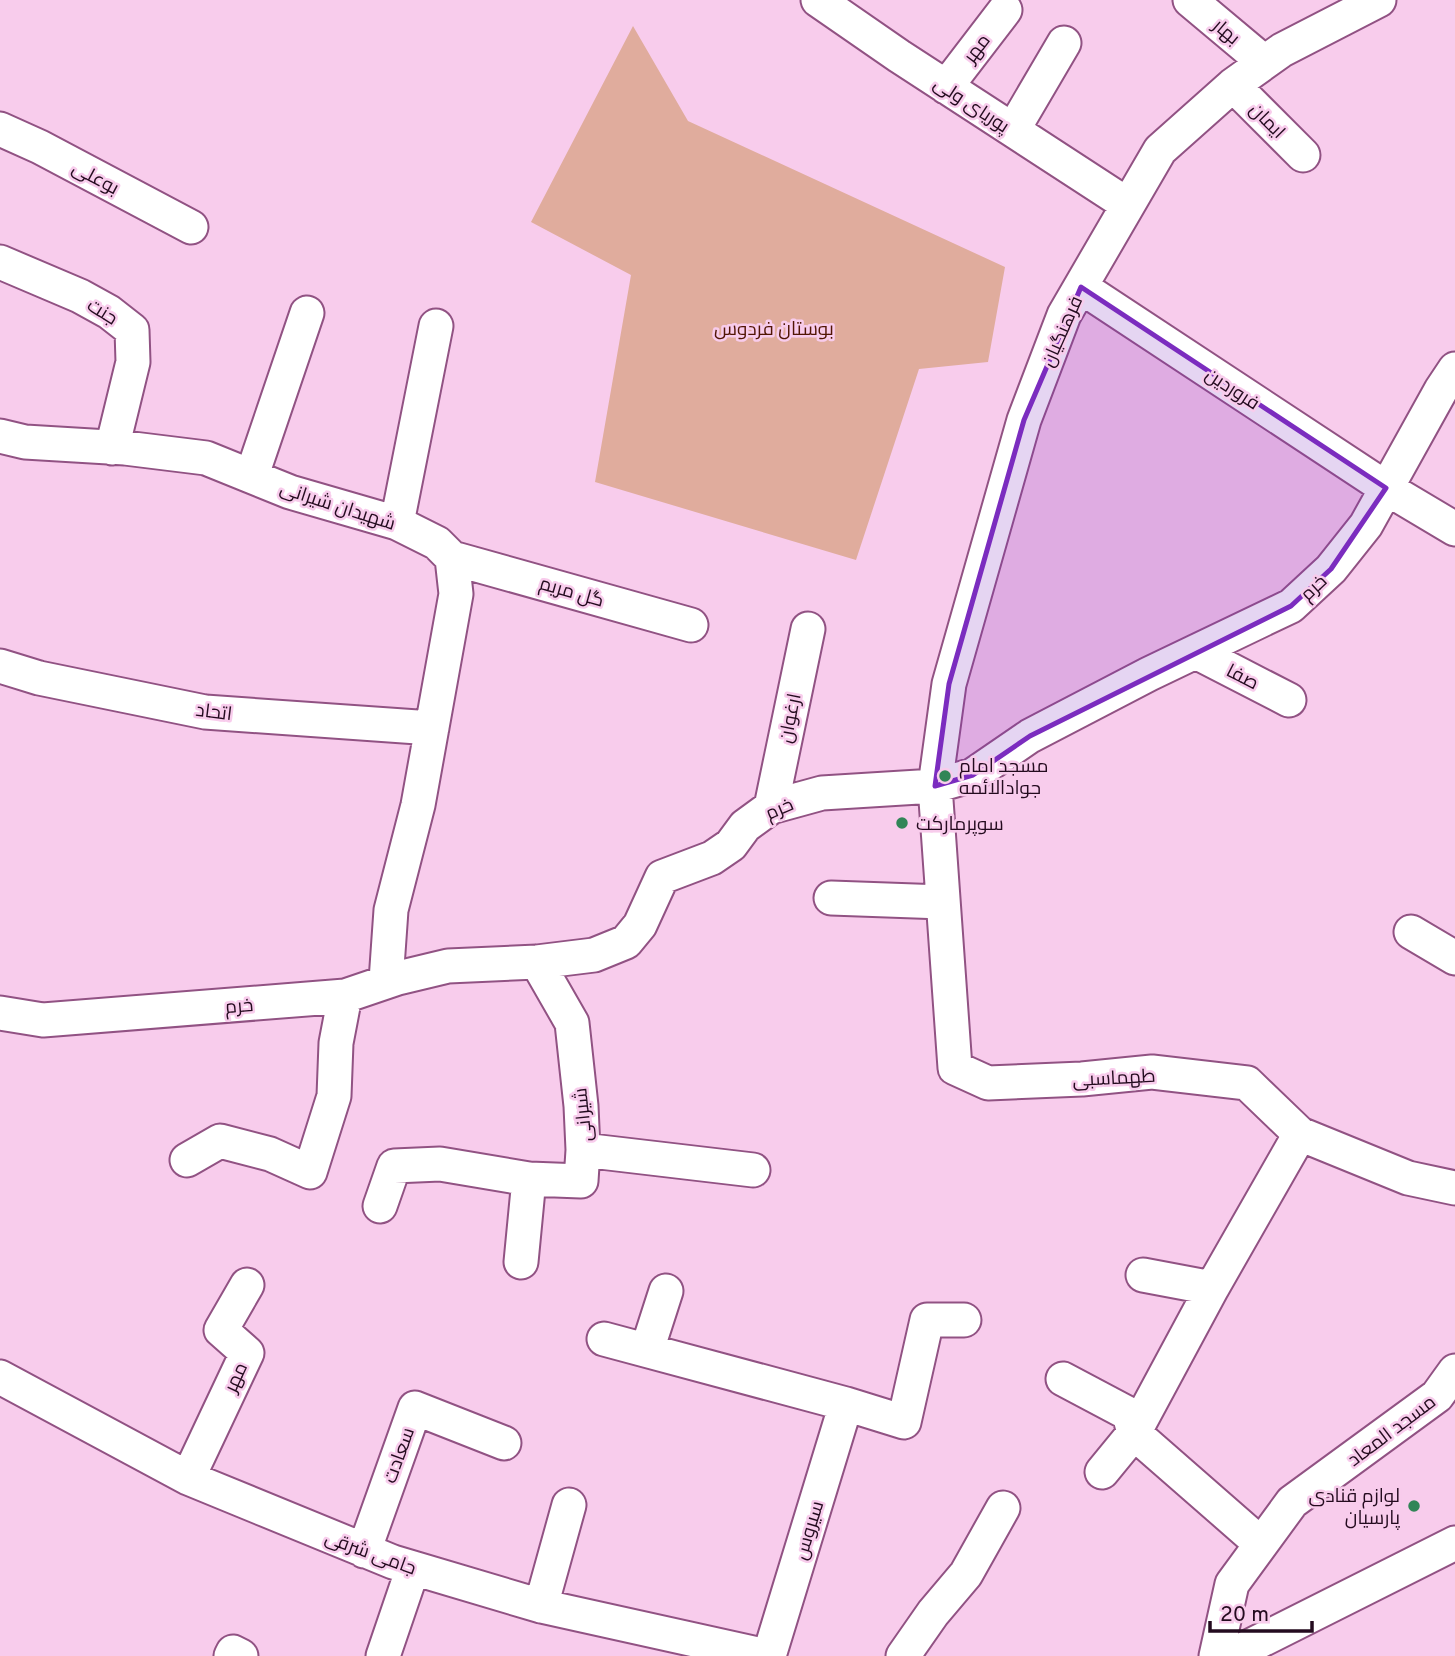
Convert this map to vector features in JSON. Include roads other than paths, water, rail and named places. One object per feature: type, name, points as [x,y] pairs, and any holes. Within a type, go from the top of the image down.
[{"type":"street","name":"پوریای ولی","points":[[818,0],[1128,205]]},
{"type":"street","name":"بهار","points":[[1190,0],[1264,62]]},
{"type":"street","name":"فرهنگیان","points":[[935,786],[949,684],[1024,420],[1065,315],[1160,150],[1233,85],[1264,62],[1379,0]]},
{"type":"street","name":"مهر","points":[[946,87],[1005,10]]},
{"type":"street","points":[[1013,130],[1064,43]]},
{"type":"street","name":"ایمان","points":[[1233,85],[1303,155]]},
{"type":"street","name":"بوعلی","points":[[0,129],[40,147],[191,227]]},
{"type":"street","name":"جنت","points":[[0,262],[80,296],[109,312],[132,330],[133,362],[112,448]]},
{"type":"street","name":"فروردین","points":[[1081,287],[1385,488],[1455,529]]},
{"type":"street","points":[[252,475],[307,313]]},
{"type":"street","points":[[397,523],[436,326]]},
{"type":"street","name":"خرم","points":[[0,1013],[43,1020],[345,996],[448,966],[537,962],[594,955],[626,942],[640,925],[662,877],[712,858],[731,845],[745,826],[771,807],[822,793],[935,786],[973,775],[1030,736],[1291,606],[1331,569],[1366,525],[1455,369]]},
{"type":"street","name":"شهیدان شیرانی","points":[[0,436],[24,442],[206,458],[290,492],[397,523],[438,543],[452,558]]},
{"type":"street","points":[[386,982],[391,909],[418,806],[456,594],[452,558]]},
{"type":"street","name":"گل مریم","points":[[452,558],[691,625]]},
{"type":"street","name":"ارغوان","points":[[771,807],[808,629]]},
{"type":"street","name":"صفا","points":[[1196,652],[1289,700]]},
{"type":"street","name":"اتحاد","points":[[0,666],[39,678],[205,712],[432,728]]},
{"type":"street","name":"طهماسبی","points":[[935,786],[955,1068],[988,1083],[1082,1079],[1152,1072],[1247,1083],[1300,1134],[1408,1178],[1455,1188]]},
{"type":"street","points":[[831,898],[943,902]]},
{"type":"street","points":[[1411,932],[1455,958]]},
{"type":"street","name":"شیرانی","points":[[537,962],[572,1023],[583,1150],[753,1170]]},
{"type":"street","points":[[187,1160],[220,1141],[270,1154],[310,1172],[334,1096],[336,1043],[345,996]]},
{"type":"street","points":[[1102,1472],[1134,1433],[1212,1288],[1300,1134]]},
{"type":"street","points":[[380,1206],[394,1166],[440,1164],[529,1180],[581,1181],[583,1150]]},
{"type":"street","points":[[521,1262],[529,1180]]},
{"type":"street","points":[[1143,1275],[1212,1288]]},
{"type":"street","name":"مهر","points":[[188,1478],[247,1353],[222,1330],[247,1285]]},
{"type":"street","points":[[647,1350],[666,1291]]},
{"type":"street","points":[[604,1339],[904,1422],[928,1320],[964,1320]]},
{"type":"street","name":"مسجد المعاد","points":[[1216,1656],[1232,1584],[1292,1502],[1437,1396],[1455,1371]]},
{"type":"street","name":"جامی شرقی","points":[[0,1377],[188,1478],[364,1551],[541,1606],[768,1656]]},
{"type":"street","points":[[1063,1379],[1129,1414],[1134,1433],[1261,1545]]},
{"type":"street","name":"سیروس","points":[[768,1656],[846,1404]]},
{"type":"street","name":"سعادت","points":[[364,1551],[415,1408],[504,1443]]},
{"type":"street","points":[[541,1606],[569,1505]]},
{"type":"street","points":[[903,1656],[933,1612],[966,1574],[1003,1508]]},
{"type":"street","points":[[1230,1656],[1455,1543]]},
{"type":"street","points":[[383,1656],[413,1568]]},
{"type":"street","points":[[231,1656],[233,1653],[241,1656]]},
{"type":"place","name":"مسجد امام جوادالائمه","points":[[945,776]]},
{"type":"place","name":"سوپرمارکت","points":[[902,823]]},
{"type":"place","name":"لوازم قنادی پارسیان","points":[[1414,1506]]},
{"type":"park label","name":"بوستان فردوس","points":[[774,328]]}]
